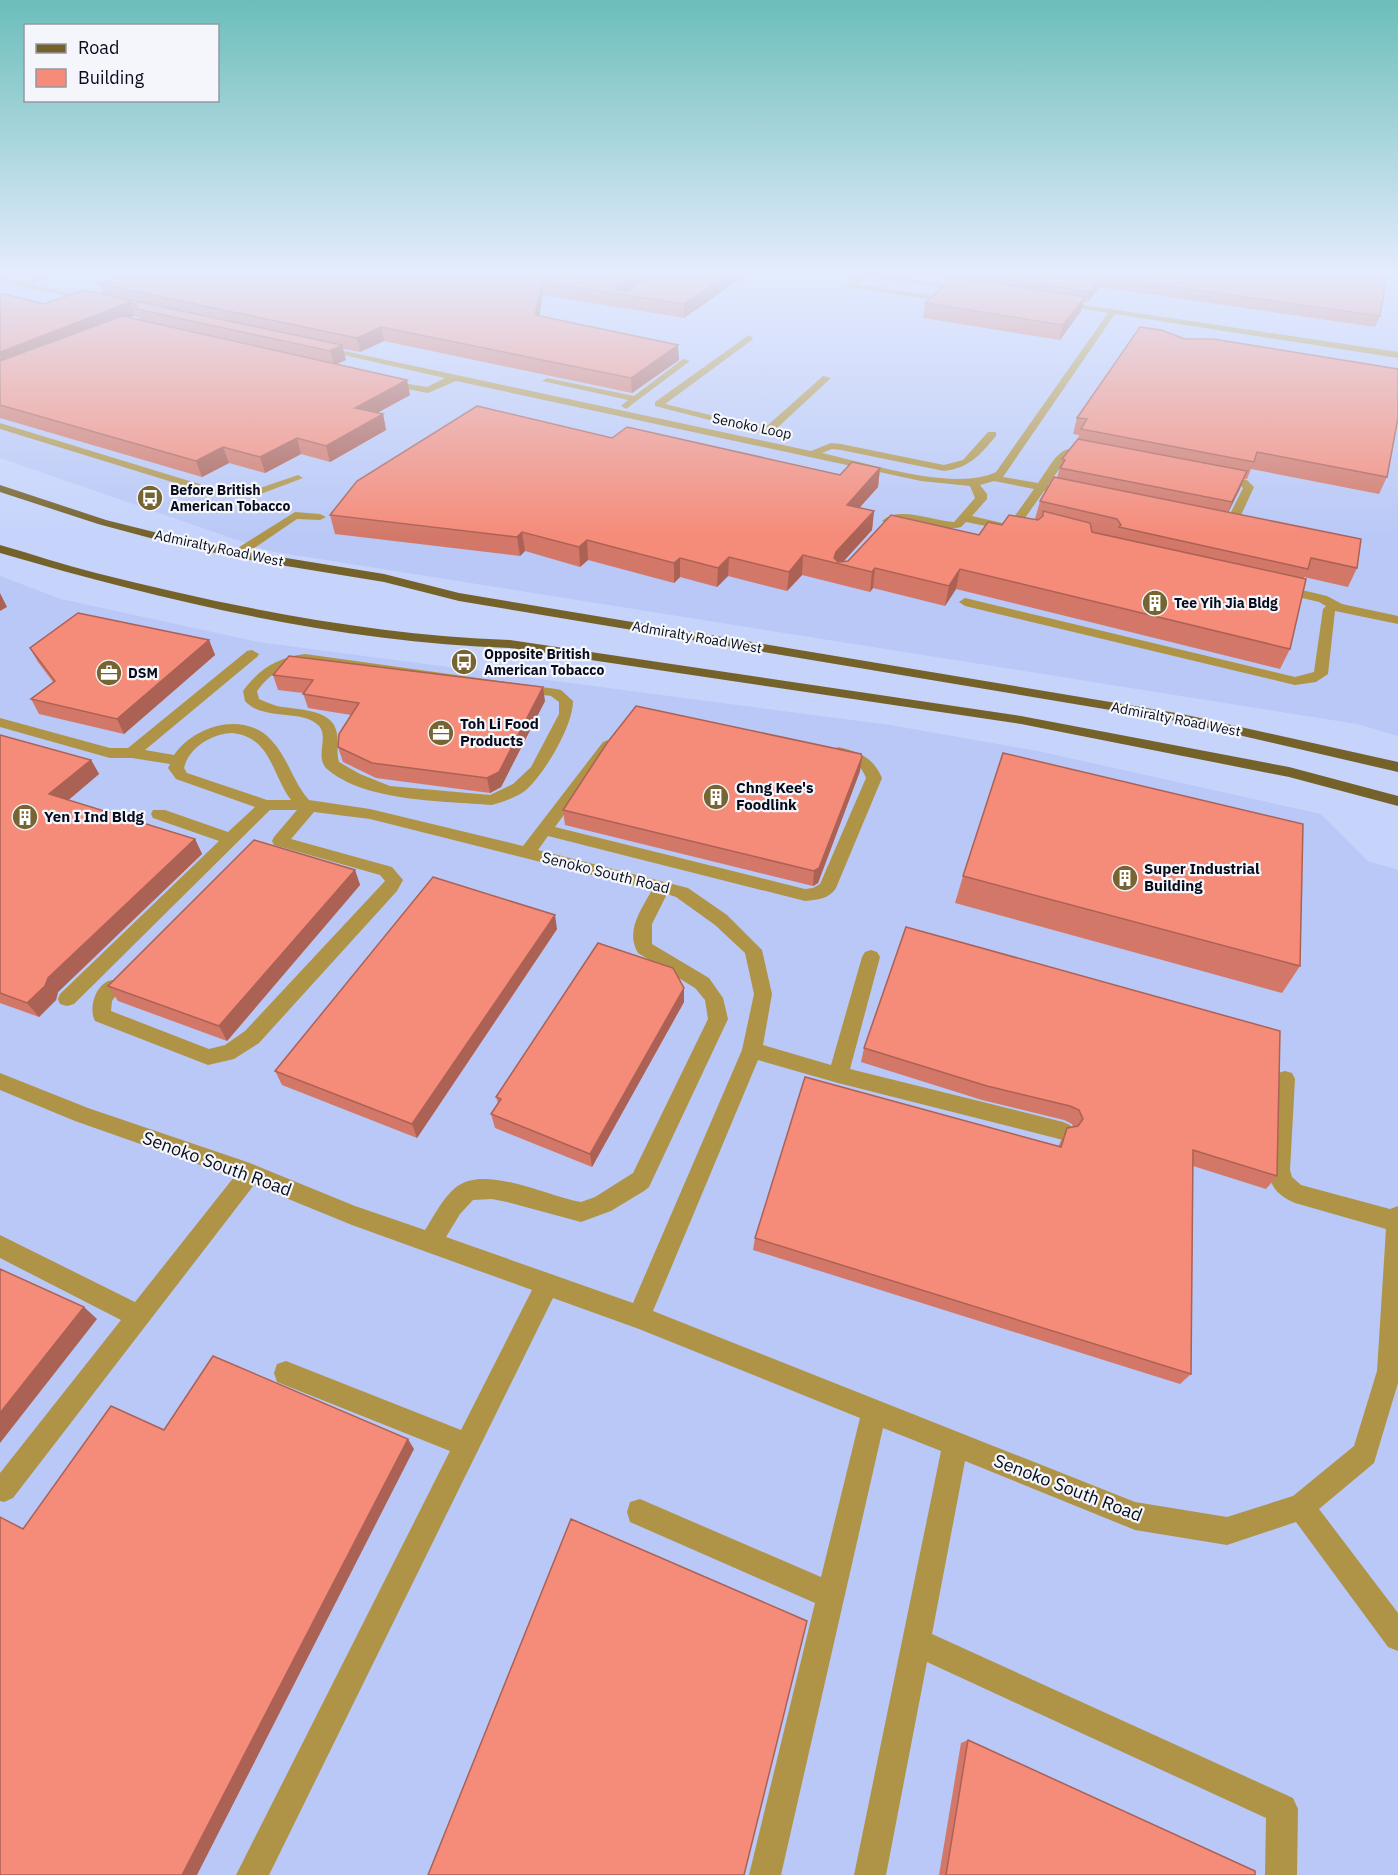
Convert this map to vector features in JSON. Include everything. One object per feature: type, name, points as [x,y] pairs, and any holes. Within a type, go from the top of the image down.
[{"type":"main road","name":"Admiralty Road West","points":[[0,488],[102,522],[237,554],[384,578],[459,597],[1182,718],[1398,767]]},
{"type":"main road","name":"Admiralty Road West","points":[[0,549],[93,576],[273,617],[451,642],[510,644],[1021,720],[1289,772],[1398,801]]},
{"type":"street","name":"Senoko Loop","points":[[381,362],[921,478],[964,485],[985,482],[994,478]]},
{"type":"street","points":[[617,412],[685,362]]},
{"type":"street","points":[[717,362],[658,404],[760,430],[772,427],[826,378]]},
{"type":"street","points":[[994,478],[1000,474],[1078,362]]},
{"type":"street","points":[[377,380],[428,390],[456,378]]},
{"type":"street","points":[[548,381],[636,399]]},
{"type":"street","points":[[688,428],[703,417]]},
{"type":"street","points":[[0,426],[221,494],[258,492],[298,478]]},
{"type":"street","points":[[812,454],[831,447],[841,447],[944,468],[956,468],[969,462],[992,434]]},
{"type":"street","points":[[966,518],[1046,532],[1018,520],[1065,453],[1079,450],[1108,455]]},
{"type":"street","points":[[1209,475],[1243,482],[1249,487],[1230,526]]},
{"type":"street","points":[[994,478],[1063,492]]},
{"type":"street","points":[[884,527],[896,517],[945,527],[957,525],[966,518],[981,499],[981,494],[974,484]]},
{"type":"street","points":[[237,554],[295,515],[320,517]]},
{"type":"street","points":[[1266,586],[1323,599],[1338,607],[1398,620]]},
{"type":"street","points":[[965,602],[1295,681],[1311,679],[1321,674],[1327,614],[1329,609],[1338,607]]},
{"type":"street","points":[[132,753],[252,654]]},
{"type":"street","points":[[322,659],[525,687],[556,693],[566,701],[566,714],[537,769],[519,788],[507,795],[492,800],[388,791],[355,778],[332,765],[328,752],[330,733],[324,722],[308,715],[271,709],[252,701],[250,691],[263,673],[284,660],[322,659]]},
{"type":"street","points":[[0,722],[110,753],[132,753],[177,760],[183,751],[206,734],[221,729],[237,729],[251,733],[266,741],[276,754],[288,785],[306,806],[280,841],[392,874],[394,880],[391,887],[252,1036],[237,1049],[224,1056],[208,1057],[102,1016],[99,1008],[113,986]]},
{"type":"street","points":[[526,854],[619,729]]},
{"type":"street","points":[[544,830],[805,895],[817,894],[828,888],[874,778],[871,768],[855,755],[819,748]]},
{"type":"street","name":"Senoko South Road","points":[[177,760],[176,768],[181,776],[266,805],[306,806],[370,814],[682,892],[721,920],[753,950],[763,994],[752,1050],[639,1317]]},
{"type":"street","points":[[370,814],[388,791]]},
{"type":"street","points":[[67,999],[266,805]]},
{"type":"street","points":[[159,814],[230,839]]},
{"type":"street","points":[[430,1243],[459,1197],[469,1190],[488,1188],[582,1212],[624,1193],[641,1180],[718,1019],[714,998],[702,983],[644,948],[640,940],[640,931],[662,887]]},
{"type":"street","points":[[838,1074],[872,957]]},
{"type":"street","points":[[752,1050],[1063,1131]]},
{"type":"street","points":[[1285,1079],[1279,1170],[1282,1182],[1295,1193],[1398,1222]]},
{"type":"street","name":"Senoko South Road","points":[[0,1081],[82,1115],[250,1173],[352,1215],[639,1317],[1135,1516],[1227,1531],[1300,1507],[1365,1454],[1389,1371],[1396,1292],[1398,1216]]},
{"type":"street","points":[[4,1489],[250,1173]]},
{"type":"street","points":[[0,1246],[139,1316]]},
{"type":"street","points":[[252,1875],[548,1283]]},
{"type":"street","points":[[286,1373],[467,1445]]},
{"type":"street","points":[[765,1875],[874,1412]]},
{"type":"street","points":[[870,1875],[956,1444]]},
{"type":"street","points":[[1300,1507],[1398,1637]]},
{"type":"street","points":[[640,1512],[831,1596]]},
{"type":"street","points":[[916,1642],[1282,1809],[1281,1875]]},
{"type":"shaded area","points":[[0,362],[1398,362],[1398,736],[1357,724],[269,551],[0,458]]},
{"type":"shaded area","points":[[0,576],[61,599],[258,642],[890,725],[1038,751],[1321,814],[1368,861],[1398,870],[1398,1875],[0,1875]]},
{"type":"building","points":[[0,362],[325,362],[407,380],[355,408],[383,414],[326,446],[297,438],[260,457],[223,447],[196,461],[0,405]]},
{"type":"building","points":[[550,362],[654,362],[631,378]]},
{"type":"building","points":[[1116,362],[1352,362],[1398,369],[1398,418],[1387,477],[1257,452],[1254,462],[1081,429],[1087,419],[1077,418]]},
{"type":"building","points":[[477,406],[612,438],[627,427],[840,475],[852,462],[880,468],[847,505],[874,511],[836,552],[834,558],[838,562],[848,561],[891,515],[979,535],[988,522],[1002,525],[1009,515],[1038,520],[1043,516],[1043,511],[1090,523],[1092,532],[1306,579],[1290,649],[960,569],[949,586],[875,568],[872,572],[803,555],[789,572],[729,557],[718,568],[680,558],[674,563],[587,540],[579,547],[522,532],[517,537],[330,515],[357,481]]},
{"type":"building","points":[[1078,439],[1247,471],[1232,502],[1060,468],[1065,460],[1062,459]]},
{"type":"building","points":[[1054,477],[1361,539],[1357,568],[1311,558],[1308,569],[1119,527],[1121,525],[1117,519],[1040,501]]},
{"type":"building","name":"DSM","points":[[78,613],[209,640],[117,719],[31,699],[55,681],[30,648]]},
{"type":"building","name":"Toh Li Food Products","points":[[289,656],[543,687],[499,772],[487,778],[372,763],[338,747],[339,734],[359,703],[303,694],[313,680],[273,675]]},
{"type":"building","name":"Chng Kee's Foodlink","points":[[636,706],[861,754],[862,757],[819,868],[814,871],[563,810],[607,743]]},
{"type":"building","points":[[0,735],[91,760],[49,794],[195,839],[48,978],[45,986],[27,1003],[0,993]]},
{"type":"building","name":"Super Industrial Building","points":[[1003,753],[1303,824],[1300,966],[963,876]]},
{"type":"building","points":[[254,840],[355,870],[219,1026],[108,986]]},
{"type":"building","points":[[433,877],[555,915],[412,1124],[275,1071]]},
{"type":"building","points":[[906,927],[1280,1031],[1277,1176],[1193,1150],[1191,1374],[755,1238],[805,1077],[1061,1147],[1067,1128],[1078,1126],[1083,1119],[1079,1110],[1070,1106],[987,1086],[864,1048]]},
{"type":"building","points":[[598,943],[673,968],[684,988],[590,1154],[491,1114],[501,1099],[496,1097]]},
{"type":"building","points":[[0,1269],[84,1307],[0,1413]]},
{"type":"building","points":[[213,1356],[408,1439],[182,1875],[0,1875],[0,1517],[23,1529],[111,1406],[164,1430]]},
{"type":"building","points":[[571,1519],[807,1621],[744,1875],[428,1875]]},
{"type":"building","points":[[968,1740],[1255,1871],[1255,1875],[946,1875]]},
{"type":"place","name":"Before British American Tobacco","points":[[150,498]]},
{"type":"place","name":"Tee Yih Jia Bldg","points":[[1155,603]]},
{"type":"place","name":"Opposite British American Tobacco","points":[[464,662]]},
{"type":"place","name":"DSM","points":[[109,673]]},
{"type":"place","name":"Toh Li Food Products","points":[[441,733]]},
{"type":"place","name":"Chng Kee's Foodlink","points":[[716,797]]},
{"type":"place","name":"Yen I Ind Bldg","points":[[25,817]]},
{"type":"place","name":"Super Industrial Building","points":[[1125,878]]}]
